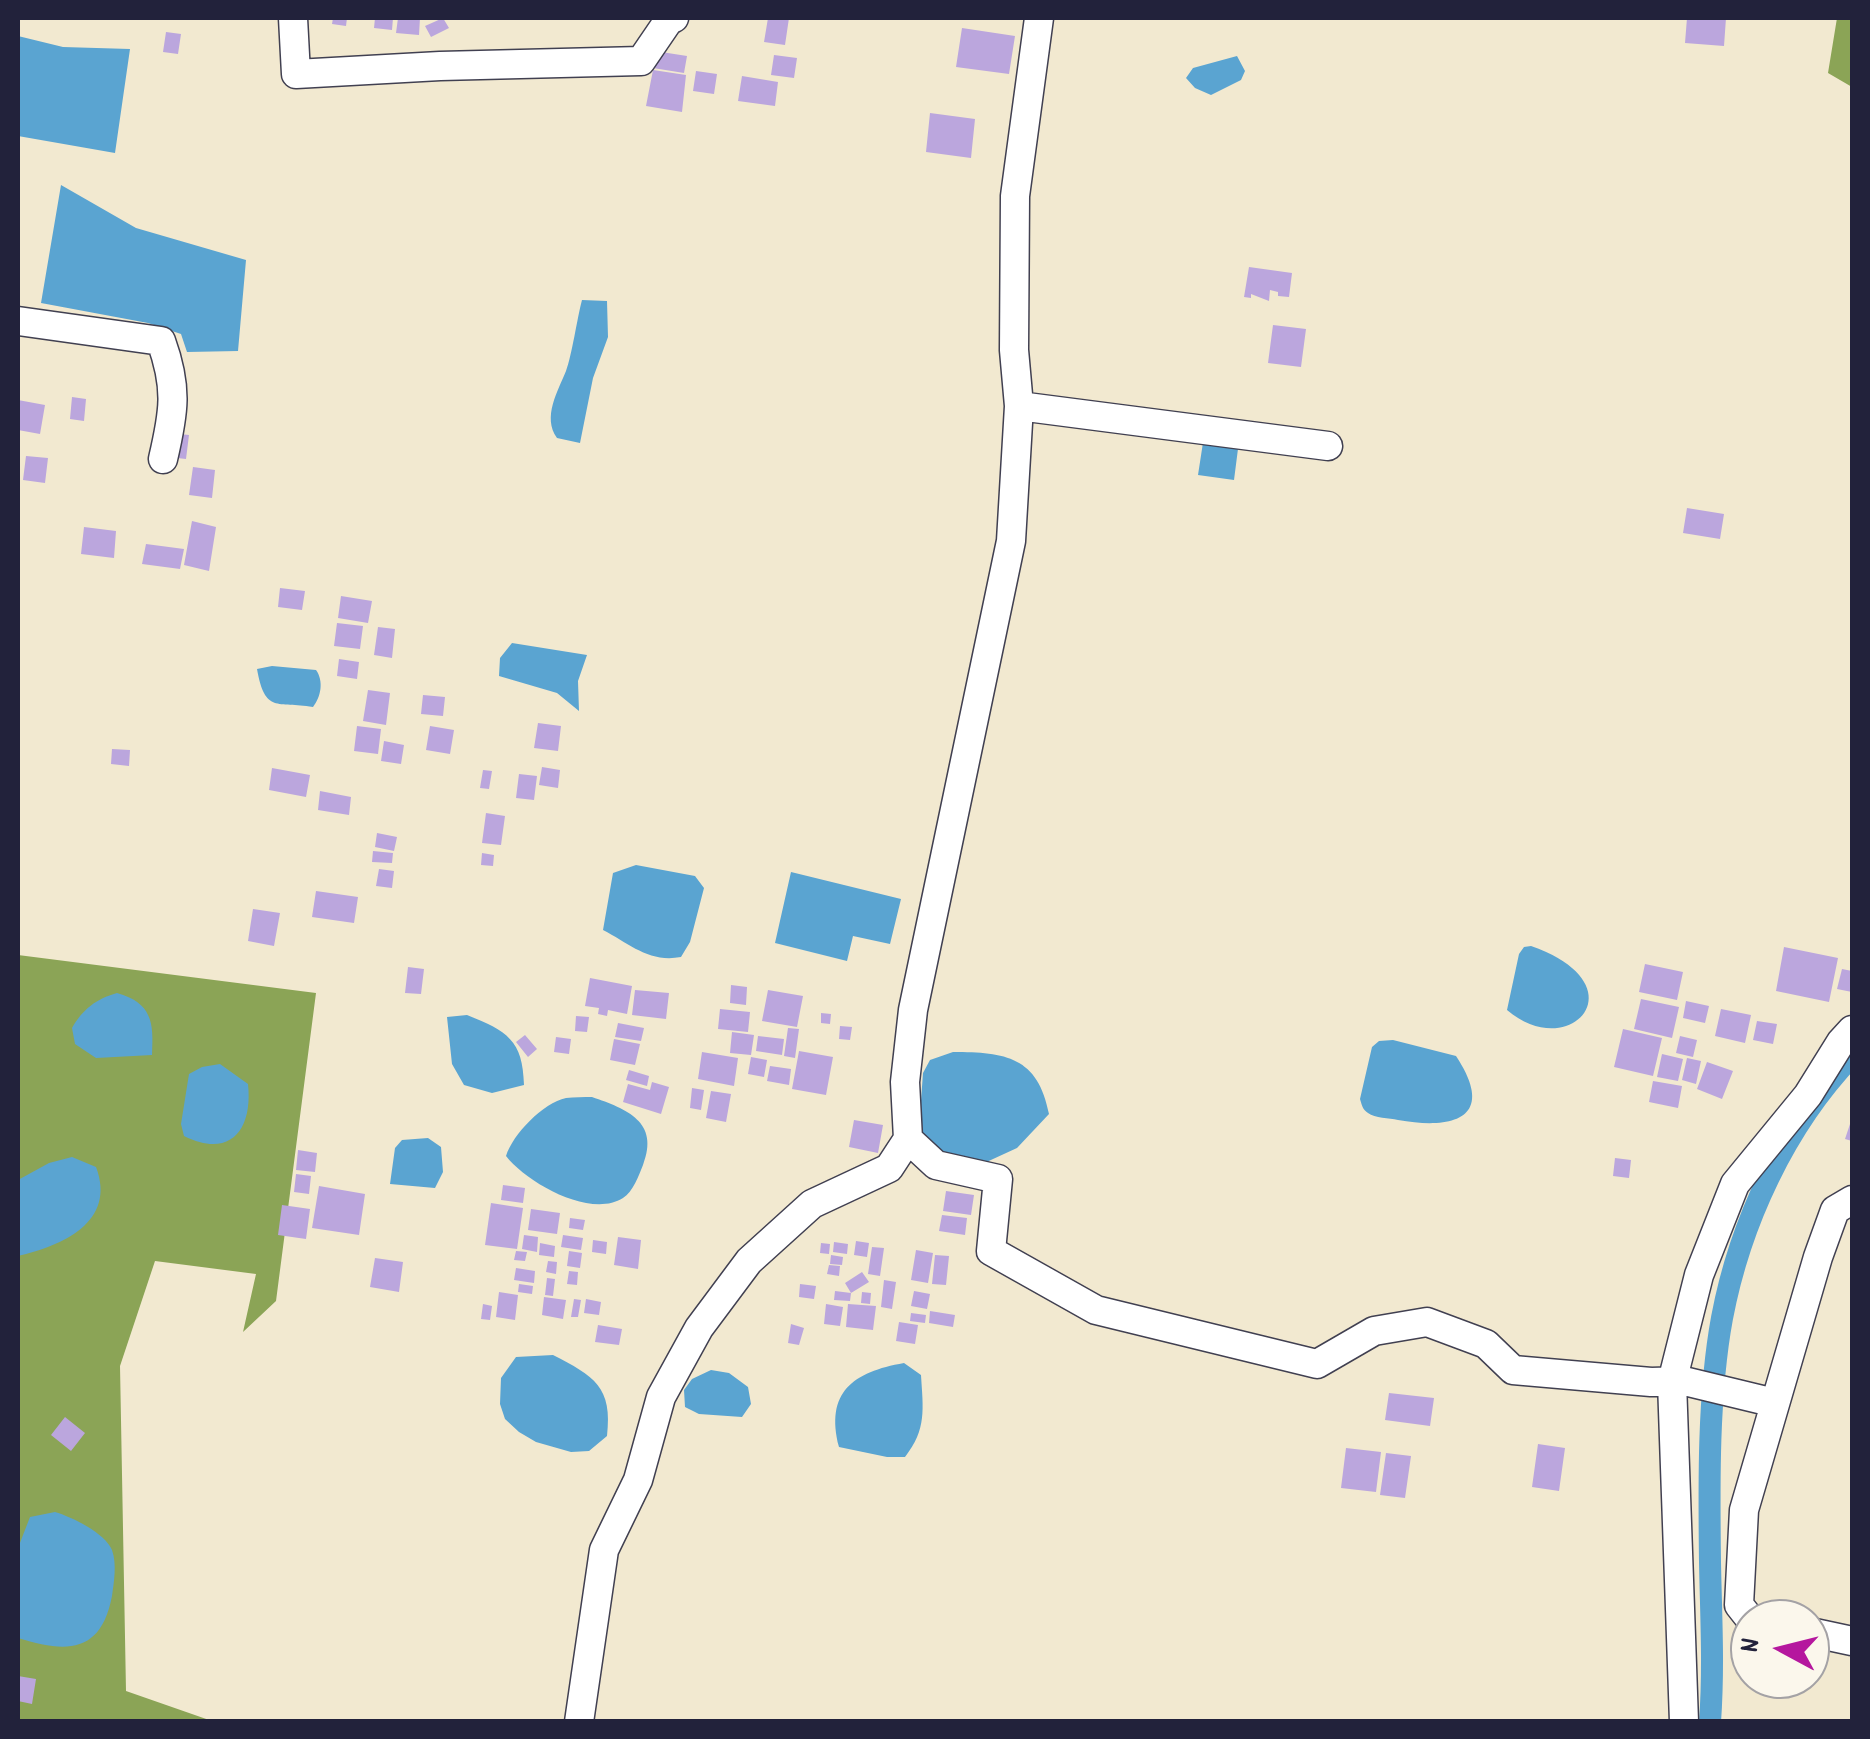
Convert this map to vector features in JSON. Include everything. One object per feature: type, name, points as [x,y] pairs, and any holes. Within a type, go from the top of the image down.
[{"type":"street","points":[[293,18],[296,74],[641,61],[668,20],[674,18]]},
{"type":"street","points":[[579,1722],[604,1550],[638,1480],[661,1396],[698,1328],[749,1260],[812,1204],[888,1168],[908,1139],[904,1082],[913,1010],[1011,541],[1019,406],[1014,350],[1015,196],[1038,18]]},
{"type":"street","points":[[18,320],[161,341],[174,375],[172,422],[163,460]]},
{"type":"street","points":[[1019,406],[1328,446]]},
{"type":"street","points":[[1684,1722],[1678,1382],[1699,1275],[1734,1184],[1808,1095],[1852,1030]]},
{"type":"street","points":[[908,1139],[936,1165],[998,1179],[990,1250],[1096,1310],[1318,1364],[1374,1331],[1427,1322],[1486,1344],[1513,1370],[1678,1382],[1775,1404]]},
{"type":"street","points":[[1740,1599],[1744,1510],[1835,1210],[1852,1200]]},
{"type":"green space","points":[[1837,18],[1852,18],[1852,87],[1828,73]]},
{"type":"green space","points":[[18,955],[316,993],[276,1301],[243,1332],[256,1274],[155,1261],[120,1366],[126,1691],[212,1721],[18,1722]]},
{"type":"water","points":[[18,36],[63,47],[130,49],[115,153],[18,136]]},
{"type":"water","points":[[1237,56],[1245,71],[1241,80],[1211,95],[1195,88],[1186,78],[1193,68]]},
{"type":"water","points":[[61,185],[136,228],[246,260],[238,351],[187,352],[181,334],[148,323],[41,303]]},
{"type":"water","points":[[582,300],[607,301],[608,337],[593,378],[580,443],[557,438],[551,413],[566,371]]},
{"type":"water","points":[[1204,436],[1239,441],[1234,480],[1198,475]]},
{"type":"water","points":[[512,643],[587,655],[578,681],[579,711],[557,693],[499,676],[500,658]]},
{"type":"water","points":[[272,666],[316,670],[320,689],[313,707],[274,703],[269,699],[257,669]]},
{"type":"water","points":[[636,865],[695,876],[704,888],[690,942],[681,957],[649,955],[603,930],[613,873]]},
{"type":"water","points":[[791,872],[901,899],[890,944],[853,936],[847,961],[775,943]]},
{"type":"water","points":[[1531,946],[1564,962],[1583,980],[1589,998],[1584,1013],[1572,1024],[1553,1028],[1531,1024],[1507,1010],[1519,954],[1524,947]]},
{"type":"water","points":[[117,993],[138,1002],[148,1015],[152,1055],[96,1058],[75,1044],[72,1028],[81,1015],[96,1002]]},
{"type":"water","points":[[467,1015],[493,1026],[510,1039],[520,1057],[524,1085],[492,1093],[464,1085],[452,1064],[447,1017]]},
{"type":"water","points":[[1393,1040],[1456,1056],[1472,1094],[1463,1115],[1436,1123],[1418,1123],[1378,1117],[1364,1110],[1360,1099],[1372,1047],[1379,1041]]},
{"type":"water","points":[[953,1052],[1004,1057],[1028,1069],[1044,1095],[1049,1114],[1017,1148],[980,1165],[944,1156],[918,1142],[923,1073],[930,1060]]},
{"type":"water","points":[[220,1064],[248,1084],[247,1115],[235,1136],[226,1142],[200,1142],[184,1136],[181,1124],[189,1074]]},
{"type":"water","points":[[592,1097],[628,1112],[644,1128],[647,1138],[643,1165],[633,1188],[623,1198],[609,1203],[594,1204],[560,1195],[528,1176],[506,1156],[522,1129],[548,1106],[566,1098]]},
{"type":"water","points":[[428,1138],[441,1147],[443,1172],[435,1188],[390,1184],[395,1148],[402,1140]]},
{"type":"water","points":[[72,1157],[96,1167],[99,1203],[92,1217],[68,1238],[18,1256],[18,1180],[49,1163]]},
{"type":"water","points":[[553,1355],[590,1377],[603,1394],[607,1436],[589,1451],[571,1452],[536,1442],[505,1419],[500,1404],[501,1378],[516,1357]]},
{"type":"water","points":[[904,1363],[921,1375],[923,1409],[917,1437],[905,1457],[839,1447],[836,1412],[847,1388],[870,1372]]},
{"type":"water","points":[[711,1370],[729,1373],[748,1387],[751,1404],[742,1417],[699,1414],[685,1407],[684,1390],[692,1379]]},
{"type":"water","points":[[55,1512],[103,1538],[112,1550],[115,1573],[107,1615],[99,1629],[90,1639],[66,1647],[18,1638],[18,1548],[30,1517]]},
{"type":"building","points":[[333,18],[347,18],[346,26],[332,24]]},
{"type":"building","points":[[375,18],[393,18],[392,30],[374,28]]},
{"type":"building","points":[[398,18],[420,18],[419,35],[396,33]]},
{"type":"building","points":[[443,18],[449,28],[431,37],[425,26]]},
{"type":"building","points":[[768,18],[789,18],[785,45],[764,42]]},
{"type":"building","points":[[1687,18],[1726,18],[1724,46],[1685,43]]},
{"type":"building","points":[[962,28],[1015,36],[1009,74],[956,67]]},
{"type":"building","points":[[166,32],[181,34],[178,54],[163,52]]},
{"type":"building","points":[[655,51],[687,56],[684,73],[653,68]]},
{"type":"building","points":[[774,55],[797,58],[794,78],[771,75]]},
{"type":"building","points":[[653,70],[686,75],[682,112],[646,106]]},
{"type":"building","points":[[696,71],[717,74],[714,94],[693,91]]},
{"type":"building","points":[[742,76],[778,82],[775,106],[738,101]]},
{"type":"building","points":[[930,113],[975,119],[971,158],[926,152]]},
{"type":"building","points":[[1249,267],[1292,273],[1289,297],[1270,290],[1269,301],[1251,294],[1251,298],[1244,297]]},
{"type":"building","points":[[1273,325],[1306,329],[1301,367],[1268,363]]},
{"type":"building","points":[[72,397],[86,399],[84,421],[70,419]]},
{"type":"building","points":[[18,400],[45,405],[40,434],[18,430]]},
{"type":"building","points":[[171,433],[189,435],[186,459],[168,457]]},
{"type":"building","points":[[26,456],[48,458],[45,483],[23,480]]},
{"type":"building","points":[[193,467],[215,470],[212,498],[189,495]]},
{"type":"building","points":[[1687,508],[1724,514],[1720,539],[1683,533]]},
{"type":"building","points":[[192,521],[216,527],[209,571],[184,565]]},
{"type":"building","points":[[84,527],[116,531],[114,558],[81,554]]},
{"type":"building","points":[[146,544],[184,549],[180,569],[142,564]]},
{"type":"building","points":[[280,588],[305,591],[302,610],[278,607]]},
{"type":"building","points":[[341,596],[372,601],[368,623],[338,618]]},
{"type":"building","points":[[337,623],[363,626],[360,649],[334,646]]},
{"type":"building","points":[[378,627],[395,629],[392,658],[374,655]]},
{"type":"building","points":[[339,659],[359,662],[357,679],[337,676]]},
{"type":"building","points":[[368,690],[390,693],[386,725],[363,721]]},
{"type":"building","points":[[423,695],[445,697],[443,716],[421,714]]},
{"type":"building","points":[[538,723],[561,726],[558,751],[534,748]]},
{"type":"building","points":[[357,726],[381,729],[378,754],[354,751]]},
{"type":"building","points":[[430,726],[454,730],[450,754],[426,750]]},
{"type":"building","points":[[384,741],[404,745],[401,764],[381,761]]},
{"type":"building","points":[[112,749],[130,750],[129,766],[111,764]]},
{"type":"building","points":[[542,767],[560,770],[558,788],[539,785]]},
{"type":"building","points":[[272,768],[310,775],[306,797],[269,790]]},
{"type":"building","points":[[483,770],[492,771],[489,789],[480,788]]},
{"type":"building","points":[[519,774],[537,776],[534,800],[516,798]]},
{"type":"building","points":[[320,791],[351,797],[349,815],[318,810]]},
{"type":"building","points":[[486,813],[505,816],[501,845],[482,843]]},
{"type":"building","points":[[377,833],[397,837],[394,851],[375,847]]},
{"type":"building","points":[[373,851],[393,853],[392,863],[372,862]]},
{"type":"building","points":[[482,853],[494,855],[493,866],[481,865]]},
{"type":"building","points":[[379,869],[394,871],[392,888],[376,886]]},
{"type":"building","points":[[316,891],[358,897],[354,923],[312,917]]},
{"type":"building","points":[[253,909],[280,913],[274,946],[248,941]]},
{"type":"building","points":[[1784,947],[1838,958],[1829,1002],[1776,991]]},
{"type":"building","points":[[1645,964],[1683,972],[1677,1000],[1639,992]]},
{"type":"building","points":[[408,967],[424,969],[421,994],[405,993]]},
{"type":"building","points":[[1842,969],[1852,971],[1852,992],[1837,989]]},
{"type":"building","points":[[590,978],[632,986],[627,1014],[608,1010],[607,1016],[598,1014],[599,1008],[585,1006]]},
{"type":"building","points":[[731,985],[747,987],[746,1005],[730,1003]]},
{"type":"building","points":[[635,990],[669,993],[666,1019],[632,1015]]},
{"type":"building","points":[[768,990],[803,996],[797,1027],[762,1021]]},
{"type":"building","points":[[1641,999],[1679,1007],[1672,1038],[1634,1029]]},
{"type":"building","points":[[1686,1001],[1709,1006],[1705,1023],[1683,1018]]},
{"type":"building","points":[[720,1009],[750,1012],[748,1032],[718,1029]]},
{"type":"building","points":[[1721,1009],[1751,1015],[1745,1043],[1715,1036]]},
{"type":"building","points":[[821,1013],[831,1014],[830,1024],[821,1023]]},
{"type":"building","points":[[576,1016],[589,1017],[587,1032],[575,1031]]},
{"type":"building","points":[[1757,1021],[1777,1024],[1773,1044],[1753,1040]]},
{"type":"building","points":[[618,1023],[644,1028],[641,1041],[615,1037]]},
{"type":"building","points":[[840,1026],[852,1027],[850,1040],[839,1039]]},
{"type":"building","points":[[788,1028],[799,1029],[795,1058],[784,1056]]},
{"type":"building","points":[[1623,1029],[1662,1038],[1653,1076],[1614,1067]]},
{"type":"building","points":[[732,1032],[754,1035],[751,1055],[730,1053]]},
{"type":"building","points":[[525,1035],[537,1049],[528,1057],[516,1042]]},
{"type":"building","points":[[758,1036],[784,1039],[782,1055],[756,1051]]},
{"type":"building","points":[[1680,1036],[1697,1040],[1693,1057],[1676,1053]]},
{"type":"building","points":[[556,1037],[571,1039],[569,1054],[554,1052]]},
{"type":"building","points":[[614,1039],[640,1044],[635,1065],[610,1060]]},
{"type":"building","points":[[799,1051],[833,1057],[826,1095],[792,1089]]},
{"type":"building","points":[[702,1052],[738,1058],[734,1086],[698,1079]]},
{"type":"building","points":[[1662,1054],[1683,1059],[1678,1081],[1657,1077]]},
{"type":"building","points":[[751,1057],[767,1060],[764,1077],[748,1074]]},
{"type":"building","points":[[1687,1058],[1701,1061],[1696,1084],[1682,1080]]},
{"type":"building","points":[[1707,1062],[1733,1071],[1722,1099],[1697,1089]]},
{"type":"building","points":[[770,1066],[791,1069],[789,1085],[767,1081]]},
{"type":"building","points":[[629,1070],[649,1076],[647,1086],[626,1080]]},
{"type":"building","points":[[1653,1081],[1682,1086],[1678,1108],[1649,1102]]},
{"type":"building","points":[[652,1082],[669,1087],[661,1114],[623,1102],[628,1084],[650,1090]]},
{"type":"building","points":[[692,1088],[704,1090],[701,1110],[690,1108]]},
{"type":"building","points":[[711,1091],[731,1094],[726,1122],[706,1118]]},
{"type":"building","points":[[1852,1118],[1852,1141],[1845,1139]]},
{"type":"building","points":[[854,1120],[883,1125],[878,1153],[849,1147]]},
{"type":"building","points":[[298,1150],[317,1153],[315,1172],[296,1170]]},
{"type":"building","points":[[1615,1158],[1631,1160],[1629,1178],[1613,1176]]},
{"type":"building","points":[[296,1174],[311,1176],[309,1194],[294,1192]]},
{"type":"building","points":[[503,1185],[525,1188],[523,1203],[501,1200]]},
{"type":"building","points":[[319,1186],[365,1194],[359,1235],[312,1228]]},
{"type":"building","points":[[946,1191],[974,1195],[971,1215],[943,1211]]},
{"type":"building","points":[[491,1203],[523,1208],[517,1249],[485,1245]]},
{"type":"building","points":[[282,1205],[310,1209],[306,1239],[278,1235]]},
{"type":"building","points":[[531,1209],[560,1213],[557,1234],[528,1230]]},
{"type":"building","points":[[942,1215],[967,1218],[965,1235],[939,1231]]},
{"type":"building","points":[[570,1218],[585,1220],[583,1230],[569,1228]]},
{"type":"building","points":[[524,1235],[538,1237],[537,1252],[522,1249]]},
{"type":"building","points":[[563,1235],[583,1238],[581,1250],[561,1247]]},
{"type":"building","points":[[618,1237],[641,1240],[638,1269],[614,1265]]},
{"type":"building","points":[[593,1240],[607,1242],[606,1254],[592,1252]]},
{"type":"building","points":[[856,1241],[869,1243],[867,1257],[854,1255]]},
{"type":"building","points":[[834,1242],[848,1244],[847,1254],[833,1252]]},
{"type":"building","points":[[540,1243],[555,1246],[554,1257],[539,1255]]},
{"type":"building","points":[[821,1243],[830,1244],[829,1254],[820,1253]]},
{"type":"building","points":[[872,1247],[884,1248],[880,1276],[868,1274]]},
{"type":"building","points":[[916,1250],[933,1253],[928,1283],[911,1280]]},
{"type":"building","points":[[516,1251],[527,1252],[525,1261],[514,1260]]},
{"type":"building","points":[[569,1251],[582,1253],[580,1268],[567,1266]]},
{"type":"building","points":[[831,1255],[843,1257],[842,1265],[830,1264]]},
{"type":"building","points":[[935,1255],[949,1256],[946,1285],[932,1284]]},
{"type":"building","points":[[375,1258],[403,1262],[399,1292],[370,1287]]},
{"type":"building","points":[[548,1261],[557,1262],[556,1274],[546,1272]]},
{"type":"building","points":[[829,1265],[840,1266],[839,1276],[827,1274]]},
{"type":"building","points":[[516,1268],[535,1271],[534,1283],[514,1280]]},
{"type":"building","points":[[569,1271],[578,1272],[577,1285],[567,1284]]},
{"type":"building","points":[[862,1272],[869,1282],[851,1293],[845,1283]]},
{"type":"building","points":[[547,1278],[555,1279],[553,1296],[545,1295]]},
{"type":"building","points":[[884,1280],[896,1282],[892,1309],[881,1307]]},
{"type":"building","points":[[519,1284],[533,1286],[532,1294],[518,1292]]},
{"type":"building","points":[[800,1284],[816,1286],[814,1299],[799,1297]]},
{"type":"building","points":[[835,1291],[851,1293],[850,1301],[834,1300]]},
{"type":"building","points":[[914,1291],[930,1294],[927,1309],[911,1306]]},
{"type":"building","points":[[499,1292],[518,1295],[515,1320],[496,1317]]},
{"type":"building","points":[[862,1292],[871,1293],[870,1304],[861,1303]]},
{"type":"building","points":[[544,1297],[566,1300],[563,1319],[542,1315]]},
{"type":"building","points":[[574,1299],[581,1300],[578,1317],[571,1317]]},
{"type":"building","points":[[586,1299],[601,1302],[599,1315],[584,1313]]},
{"type":"building","points":[[483,1304],[492,1306],[490,1320],[481,1319]]},
{"type":"building","points":[[826,1304],[843,1307],[840,1326],[824,1324]]},
{"type":"building","points":[[848,1304],[876,1306],[873,1330],[846,1327]]},
{"type":"building","points":[[930,1311],[955,1315],[953,1327],[929,1323]]},
{"type":"building","points":[[911,1313],[926,1315],[925,1323],[910,1321]]},
{"type":"building","points":[[899,1322],[918,1325],[915,1344],[896,1341]]},
{"type":"building","points":[[791,1324],[804,1328],[799,1345],[788,1343]]},
{"type":"building","points":[[598,1325],[622,1329],[619,1345],[595,1342]]},
{"type":"building","points":[[1389,1393],[1434,1398],[1430,1426],[1385,1420]]},
{"type":"building","points":[[65,1417],[85,1433],[71,1451],[51,1435]]},
{"type":"building","points":[[1538,1444],[1565,1448],[1559,1491],[1532,1487]]},
{"type":"building","points":[[1346,1448],[1381,1452],[1376,1492],[1341,1488]]},
{"type":"building","points":[[1386,1453],[1411,1456],[1405,1498],[1380,1495]]},
{"type":"building","points":[[18,1676],[36,1679],[32,1704],[18,1701]]},
{"type":"waterway","points":[[1710,1722],[1710,1440],[1722,1318],[1740,1247],[1769,1178],[1806,1113],[1852,1056]]}]
